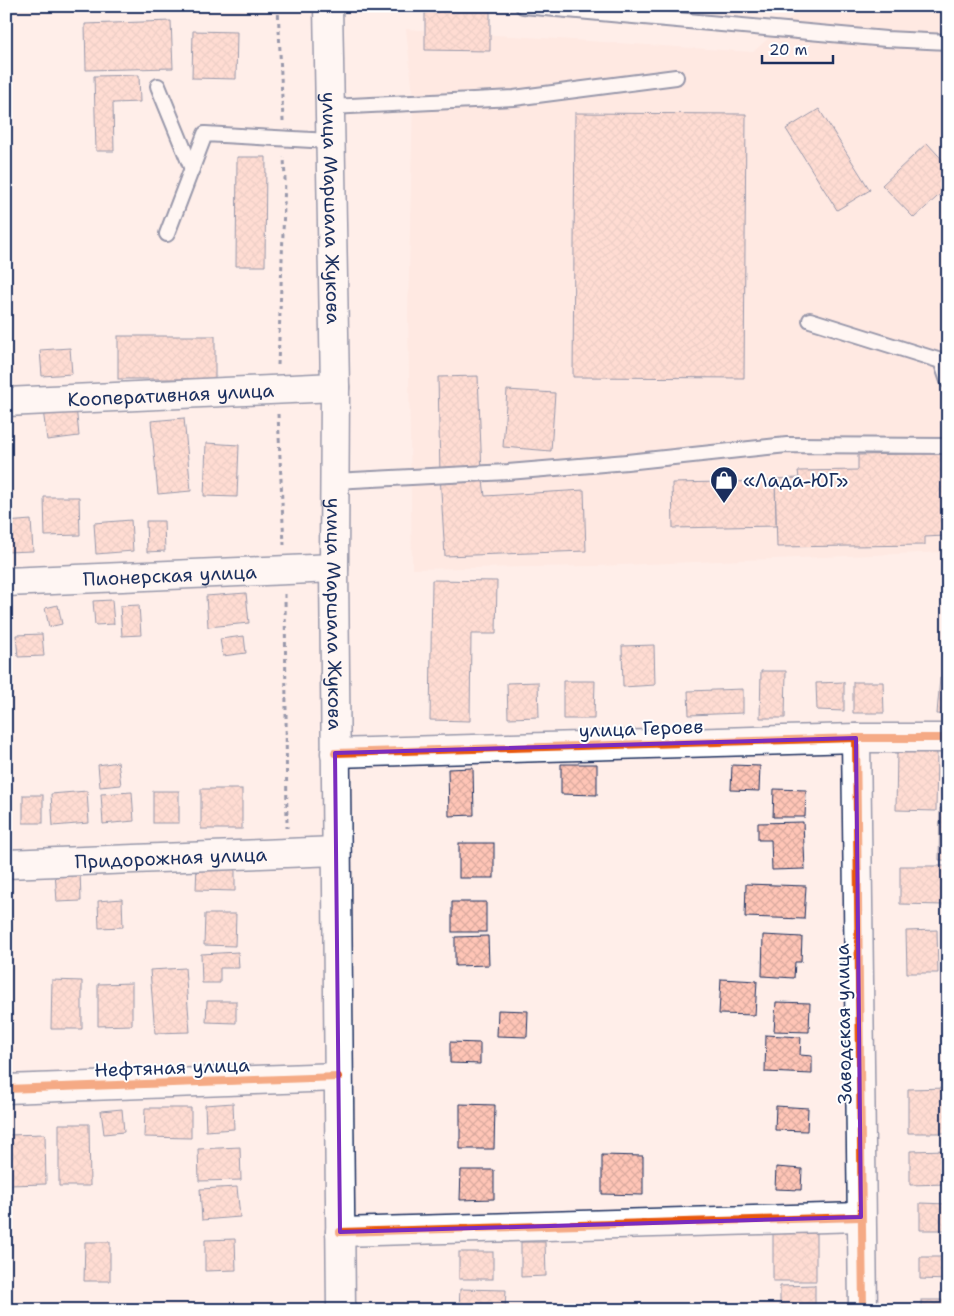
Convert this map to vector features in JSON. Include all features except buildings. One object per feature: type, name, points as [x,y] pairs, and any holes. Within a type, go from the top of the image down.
[{"type":"street","name":"улица Маршала Жукова","points":[[328,6],[335,387],[335,753],[341,1310]]},
{"type":"street","name":"Кооперативная улица","points":[[6,402],[335,387]]},
{"type":"street","name":"Пионерская улица","points":[[6,582],[334,568]]},
{"type":"street","name":"улица Героев","points":[[335,753],[856,738],[948,738]]},
{"type":"street","name":"Заводская улица","points":[[856,738],[863,1310]]},
{"type":"street","name":"Придорожная улица","points":[[6,864],[336,851]]},
{"type":"street","name":"Нефтяная улица","points":[[6,1089],[338,1077]]},
{"type":"street","points":[[340,1232],[861,1217]]},
{"type":"lane","points":[[523,6],[886,39],[948,42]]},
{"type":"lane","points":[[330,107],[514,98],[676,77]]},
{"type":"lane","points":[[158,86],[192,169]]},
{"type":"lane","points":[[167,234],[205,134],[330,141]]},
{"type":"lane","points":[[810,320],[941,361],[948,381]]},
{"type":"lane","points":[[334,480],[518,471],[627,462],[787,445],[948,446]]},
{"type":"path","points":[[278,6],[285,180],[277,390],[285,570],[287,853]]},
{"type":"highlighted area","points":[[856,738],[861,1217],[340,1232],[335,753]]},
{"type":"shaded area","points":[[804,6],[948,6],[948,552],[598,566],[412,569],[408,315],[413,95],[406,29],[753,52]]},
{"type":"cycle path","points":[[856,738],[863,1310]]},
{"type":"cycle path","points":[[335,753],[856,738],[948,738]]},
{"type":"cycle path","points":[[6,1089],[338,1077]]},
{"type":"cycle path","points":[[340,1232],[861,1217]]},
{"type":"place","name":"«Лада-ЮГ»","points":[[724,504]]}]
